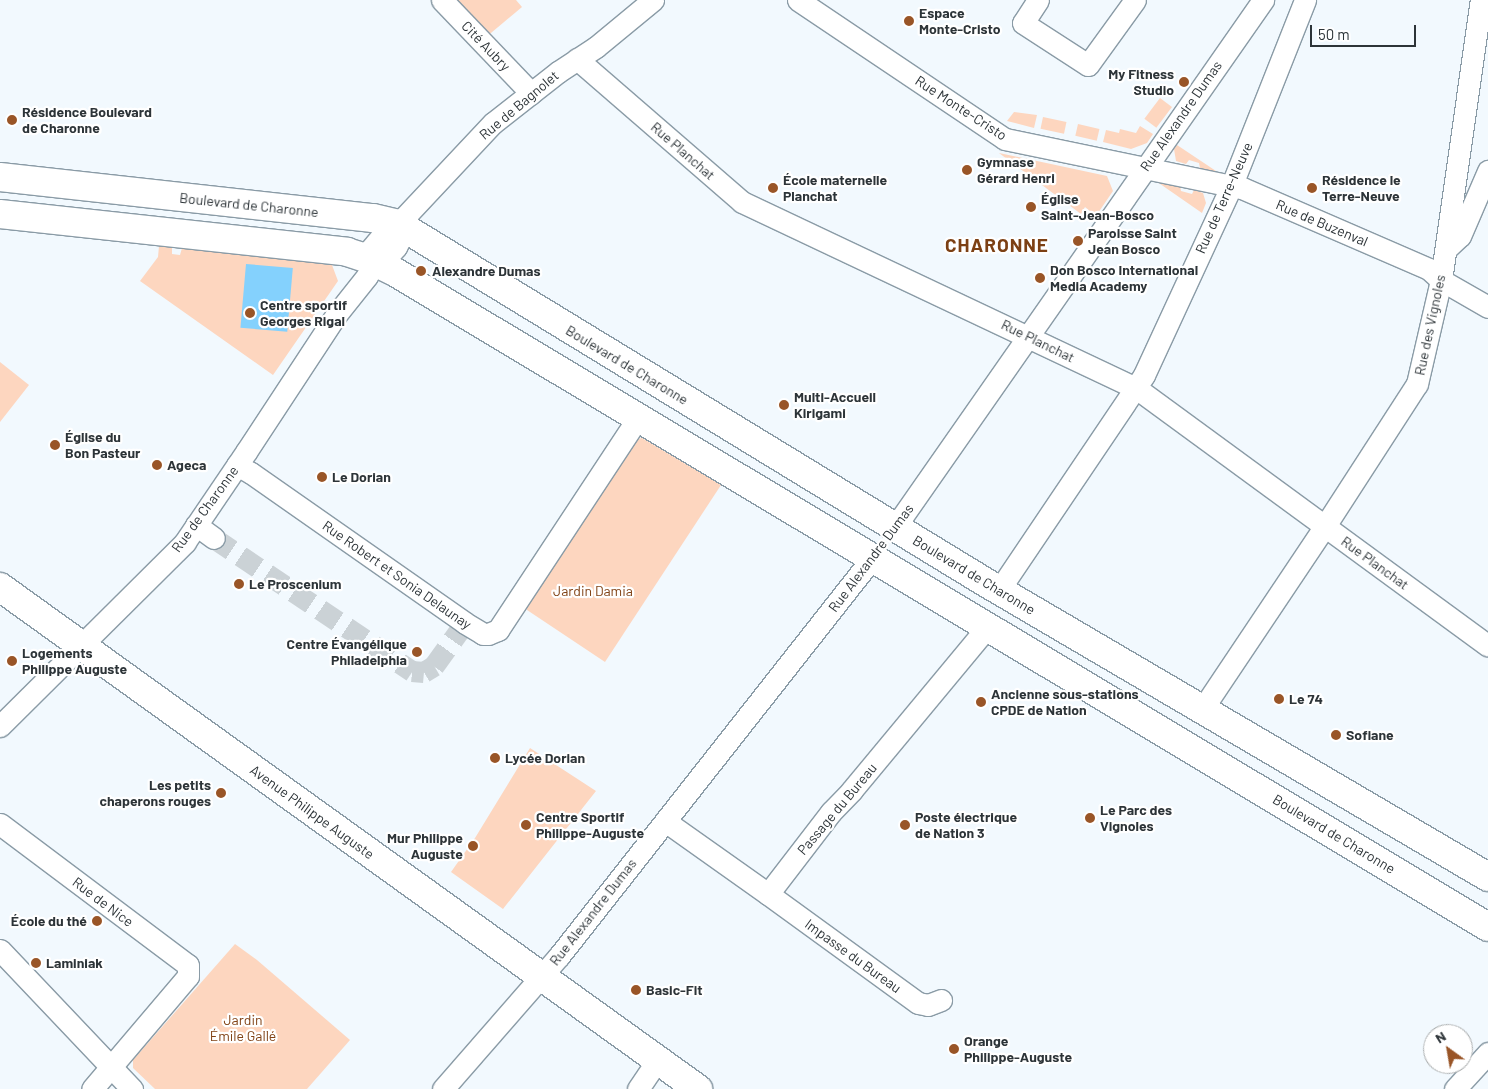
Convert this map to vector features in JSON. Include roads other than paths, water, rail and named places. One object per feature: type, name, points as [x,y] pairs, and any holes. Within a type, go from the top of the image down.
[{"type":"main road","name":"Boulevard de Charonne","points":[[0,177],[373,218],[398,224],[895,528],[1488,877]]},
{"type":"main road","name":"Boulevard de Charonne","points":[[0,214],[347,252],[395,272],[1488,927]]},
{"type":"main road","name":"Rue Alexandre Dumas","points":[[873,557],[895,528]]},
{"type":"main road","name":"Avenue Philippe Auguste","points":[[0,587],[698,1089]]},
{"type":"main road","points":[[1180,742],[1203,708]]},
{"type":"street","name":"Cité Aubry","points":[[442,0],[531,93]]},
{"type":"street","name":"Rue de Bagnolet","points":[[398,224],[493,123],[577,59],[596,47],[653,0]]},
{"type":"street","name":"Rue Monte-Cristo","points":[[798,0],[1004,139],[1125,165],[1145,167]]},
{"type":"street","points":[[1038,0],[1023,23],[1088,65],[1135,0]]},
{"type":"street","name":"Rue Alexandre Dumas","points":[[895,528],[1263,0]]},
{"type":"street","name":"Rue des Vignoles","points":[[1203,708],[1417,384],[1441,280],[1480,65],[1481,0]]},
{"type":"street","name":"Rue de Terre-Neuve","points":[[999,590],[1136,388],[1231,186],[1297,5]]},
{"type":"street","name":"Rue Planchat","points":[[577,59],[742,202],[1136,388],[1488,646]]},
{"type":"street","name":"Rue de Buzenval","points":[[1145,167],[1242,188],[1429,269],[1441,280],[1488,307]]},
{"type":"street","points":[[1446,250],[1460,236],[1488,171]]},
{"type":"street","name":"Rue de Charonne","points":[[0,726],[185,542],[336,314],[367,276],[374,262],[386,258],[396,247],[400,239],[398,224]]},
{"type":"street","name":"Rue Robert et Sonia Delaunay","points":[[237,465],[251,472],[465,624],[483,634],[488,634],[498,630],[638,418]]},
{"type":"street","points":[[196,526],[214,538]]},
{"type":"street","name":"Rue Alexandre Dumas","points":[[443,1089],[542,977],[873,557]]},
{"type":"street","name":"Passage du Bureau","points":[[768,894],[831,812],[858,783],[988,626]]},
{"type":"street","points":[[665,821],[768,894]]},
{"type":"street","name":"Rue de Nice","points":[[0,824],[188,965],[188,976],[111,1067]]},
{"type":"street","name":"Impasse du Bureau","points":[[768,894],[918,1003],[928,1005],[941,1000]]},
{"type":"street","points":[[0,950],[132,1089]]},
{"type":"street","points":[[1455,1089],[1488,1053]]},
{"type":"street","points":[[638,1089],[657,1061]]},
{"type":"street","points":[[92,1089],[111,1067]]},
{"type":"water","points":[[246,264],[293,268],[287,332],[240,328]]},
{"type":"tunnel","points":[[214,538],[412,671],[424,672],[434,666],[465,623]]},
{"type":"place","name":"Espace Monte-Cristo","points":[[909,21]]},
{"type":"place","name":"My Fitness Studio","points":[[1184,82]]},
{"type":"place","name":"Résidence Boulevard de Charonne","points":[[12,120]]},
{"type":"place","name":"Gymnase Gérard Henri","points":[[967,170]]},
{"type":"place","name":"École maternelle Planchat","points":[[773,188]]},
{"type":"place","name":"Résidence le Terre-Neuve","points":[[1312,188]]},
{"type":"place","name":"Église Saint-Jean-Bosco","points":[[1031,207]]},
{"type":"place","name":"Paroisse Saint Jean Bosco","points":[[1078,241]]},
{"type":"place","name":"Alexandre Dumas","points":[[421,271]]},
{"type":"place","name":"Don Bosco International Media Academy","points":[[1040,278]]},
{"type":"place","name":"Centre sportif Georges Rigal","points":[[250,313]]},
{"type":"place","name":"Multi-Accueil Kirigami","points":[[784,405]]},
{"type":"place","name":"Église du Bon Pasteur","points":[[55,445]]},
{"type":"place","name":"Ageca","points":[[157,465]]},
{"type":"place","name":"Le Dorian","points":[[322,477]]},
{"type":"place","name":"Le Proscenium","points":[[239,584]]},
{"type":"place","name":"Centre Évangélique Philadelphia","points":[[417,652]]},
{"type":"place","name":"Logements Philippe Auguste","points":[[12,661]]},
{"type":"place","name":"Le 74","points":[[1279,699]]},
{"type":"place","name":"Ancienne sous-stations CPDE de Nation","points":[[981,702]]},
{"type":"place","name":"Sofiane","points":[[1336,735]]},
{"type":"place","name":"Lycée Dorian","points":[[495,758]]},
{"type":"place","name":"Les petits chaperons rouges","points":[[221,793]]},
{"type":"place","name":"Le Parc des Vignoles","points":[[1090,818]]},
{"type":"place","name":"Centre Sportif Philippe-Auguste","points":[[526,825]]},
{"type":"place","name":"Poste électrique de Nation 3","points":[[905,825]]},
{"type":"place","name":"Mur Philippe Auguste","points":[[473,846]]},
{"type":"place","name":"École du thé","points":[[97,921]]},
{"type":"place","name":"Laminiak","points":[[36,963]]},
{"type":"place","name":"Basic-Fit","points":[[636,990]]},
{"type":"place","name":"Orange Philippe-Auguste","points":[[954,1049]]},
{"type":"district","name":"CHARONNE","points":[[997,245]]},
{"type":"park label","name":"Jardin Damia","points":[[593,591]]},
{"type":"park label","name":"Jardin Émile Gallé","points":[[243,1028]]}]
